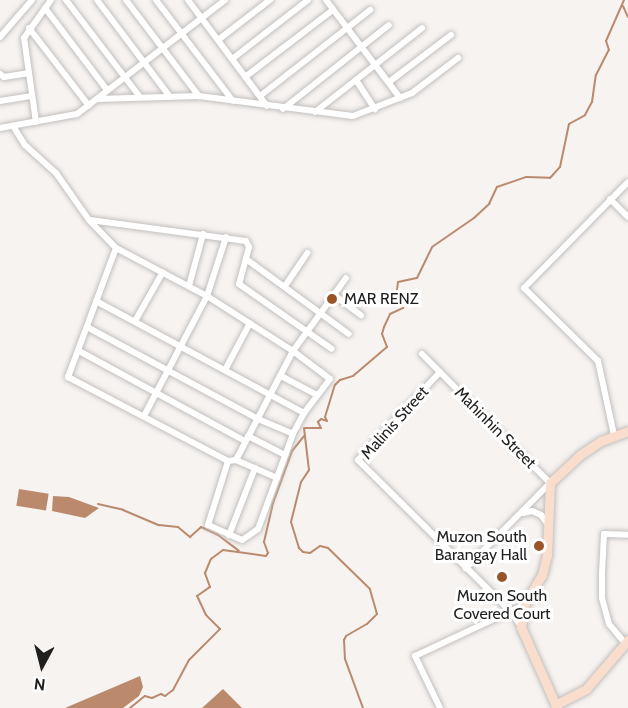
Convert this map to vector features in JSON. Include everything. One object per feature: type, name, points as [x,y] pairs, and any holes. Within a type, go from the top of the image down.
[{"type":"street","points":[[0,37],[32,0]]},
{"type":"street","points":[[36,122],[24,38],[51,0]]},
{"type":"street","points":[[66,0],[140,97]]},
{"type":"street","points":[[97,0],[170,97]]},
{"type":"street","points":[[126,0],[199,96]]},
{"type":"street","points":[[156,0],[233,101]]},
{"type":"street","points":[[189,0],[267,106]]},
{"type":"street","points":[[0,128],[67,117],[88,106],[225,0]]},
{"type":"street","points":[[218,40],[270,0]]},
{"type":"street","points":[[232,58],[308,0]]},
{"type":"street","points":[[326,0],[400,98]]},
{"type":"street","points":[[45,8],[107,90]]},
{"type":"street","points":[[246,77],[333,10]]},
{"type":"street","points":[[260,96],[370,10]]},
{"type":"street","points":[[282,109],[389,25]]},
{"type":"street","points":[[29,28],[88,106]]},
{"type":"street","points":[[315,112],[422,28]]},
{"type":"street","points":[[389,82],[451,35]]},
{"type":"street","points":[[97,99],[199,96],[282,109],[353,116],[412,93],[459,58]]},
{"type":"street","points":[[0,74],[4,77],[28,73]]},
{"type":"street","points":[[356,80],[375,109]]},
{"type":"street","points":[[0,101],[31,96]]},
{"type":"street","points":[[13,126],[25,145],[62,180],[89,220],[116,248],[207,296],[293,351],[330,379],[304,413],[293,434],[258,529],[242,540],[208,525],[228,461]]},
{"type":"street","points":[[614,435],[598,361],[524,288],[628,182]]},
{"type":"street","points":[[610,199],[628,217]]},
{"type":"street","points":[[89,220],[226,237],[248,243],[239,281],[242,287],[332,349]]},
{"type":"street","points":[[189,286],[203,234]]},
{"type":"street","points":[[144,416],[207,296],[226,237]]},
{"type":"street","points":[[116,248],[68,377],[228,461],[236,460],[277,478]]},
{"type":"street","points":[[285,286],[307,253]]},
{"type":"street","points":[[246,259],[322,312],[349,334]]},
{"type":"street","points":[[135,321],[163,272]]},
{"type":"street","points":[[236,460],[293,351],[346,278]]},
{"type":"street","points":[[334,295],[361,315]]},
{"type":"street","points":[[96,301],[304,413]]},
{"type":"street","points":[[225,370],[250,323]]},
{"type":"street","points":[[87,327],[258,419],[293,434]]},
{"type":"street","points":[[79,351],[156,393],[285,455]]},
{"type":"street","name":"Mahinhin Street","points":[[422,354],[550,483]]},
{"type":"street","name":"Malinis Street","points":[[440,372],[358,460],[508,610],[522,627]]},
{"type":"street","points":[[281,376],[317,395]]},
{"type":"street","points":[[466,568],[580,454],[628,430]]},
{"type":"street","points":[[230,535],[255,468]]},
{"type":"street","points":[[440,708],[415,656],[486,624],[508,610],[516,611],[524,604],[544,568],[549,532],[550,483]]},
{"type":"street","points":[[523,513],[532,511],[541,515],[547,521],[549,532]]},
{"type":"street","points":[[524,604],[522,627],[554,707],[586,688],[627,642],[609,624],[602,598],[602,581],[604,534],[628,535]]},
{"type":"shaded area","points":[[19,489],[49,494],[46,510],[16,506]]},
{"type":"shaded area","points":[[53,496],[69,497],[99,508],[85,518],[52,511]]},
{"type":"shaded area","points":[[140,676],[143,687],[139,696],[123,708],[65,708]]},
{"type":"shaded area","points":[[223,689],[242,708],[202,708]]},
{"type":"waterway","points":[[363,708],[345,659],[344,640],[346,636],[367,624],[377,614],[370,589],[328,548],[320,546],[310,553],[303,552],[299,548],[291,522],[301,482],[309,470],[304,428],[321,428],[318,422],[321,419],[327,421],[325,417],[335,385],[340,380],[353,376],[387,347],[382,334],[384,327],[390,314],[403,308],[405,302],[397,290],[398,282],[417,278],[432,247],[474,218],[489,204],[497,187],[526,177],[550,178],[560,167],[569,124],[585,115],[592,102],[596,75],[609,50],[606,41],[624,0]]},
{"type":"waterway","points":[[623,6],[628,17]]},
{"type":"waterway","points":[[130,708],[145,696],[152,698],[161,694],[165,696],[173,690],[189,660],[220,629],[206,615],[197,596],[210,587],[205,573],[211,559],[223,550],[266,556],[268,553],[264,542],[272,506],[292,451],[304,436]]},
{"type":"waterway","points":[[98,504],[123,510],[159,525],[178,527],[190,537],[201,527],[218,535],[239,551]]},
{"type":"place","name":"MAR RENZ","points":[[332,299]]},
{"type":"place","name":"Muzon South Barangay Hall","points":[[539,546]]},
{"type":"place","name":"Muzon South Covered Court","points":[[502,577]]}]
